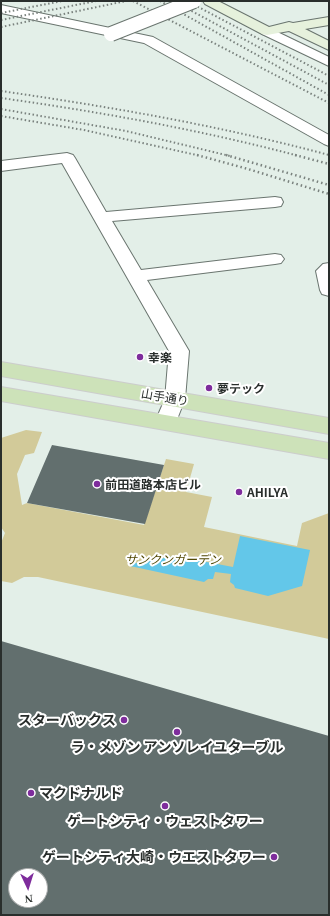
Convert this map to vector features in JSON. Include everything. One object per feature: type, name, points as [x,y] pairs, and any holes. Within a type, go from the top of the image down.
[{"type":"main road","name":"山手通り","points":[[1,368],[329,426]]},
{"type":"main road","name":"山手通り","points":[[1,394],[329,451]]},
{"type":"street","points":[[117,40],[105,37],[194,1]]},
{"type":"street","points":[[209,1],[329,62]]},
{"type":"street","points":[[1,9],[139,37],[152,41],[329,140]]},
{"type":"street","points":[[272,18],[329,46]]},
{"type":"street","points":[[267,31],[329,21]]},
{"type":"street","points":[[1,166],[67,158],[179,352],[175,399],[166,422]]},
{"type":"street","points":[[102,217],[275,202]]},
{"type":"street","points":[[136,276],[275,259]]},
{"type":"street","points":[[329,268],[325,271],[329,290]]},
{"type":"green space","name":"サンクンガーデン","points":[[26,430],[42,432],[34,453],[25,455],[17,474],[22,505],[27,503],[144,525],[166,459],[194,464],[186,492],[212,497],[204,527],[297,546],[302,523],[329,513],[329,639],[38,577],[24,577],[12,583],[1,581],[1,543],[5,533],[1,527],[1,438]]},
{"type":"water","points":[[240,536],[310,550],[302,586],[268,596],[235,588],[230,582],[231,574],[215,572],[213,579],[208,579],[204,582],[130,566],[131,564],[175,556],[233,567]]},
{"type":"building","name":"前田道路本店ビル","points":[[52,445],[164,465],[145,524],[27,503]]},
{"type":"building","name":"ゲートシティ・ウェストタワー","points":[[1,641],[329,736],[329,915],[1,915]]},
{"type":"railway","points":[[1,13],[62,1]]},
{"type":"railway","points":[[1,20],[96,1]]},
{"type":"railway","points":[[1,27],[126,1]]},
{"type":"railway","points":[[133,1],[329,103]]},
{"type":"railway","points":[[160,1],[329,95]]},
{"type":"railway","points":[[187,1],[329,76]]},
{"type":"railway","points":[[188,9],[329,85]]},
{"type":"railway","points":[[1,91],[166,118],[248,135],[329,155]]},
{"type":"railway","points":[[1,98],[151,122],[296,155]]},
{"type":"railway","points":[[1,109],[126,131],[227,155]]},
{"type":"railway","points":[[1,116],[84,130],[199,156]]},
{"type":"railway","points":[[227,155],[329,185]]},
{"type":"railway","points":[[296,155],[329,164]]},
{"type":"railway","points":[[199,156],[329,194]]},
{"type":"place","name":"幸楽","points":[[140,357]]},
{"type":"place","name":"夢テック","points":[[209,388]]},
{"type":"place","name":"前田道路本店ビル","points":[[97,484]]},
{"type":"place","name":"AHILYA","points":[[239,492]]},
{"type":"place","name":"スターバックス","points":[[124,720]]},
{"type":"place","name":"ラ・メゾン アンソレイユターブル","points":[[177,732]]},
{"type":"place","name":"マクドナルド","points":[[31,793]]},
{"type":"place","name":"ゲートシティ・ウェストタワー","points":[[165,806]]},
{"type":"place","name":"ゲートシティ大崎・ウエストタワー","points":[[274,857]]}]
